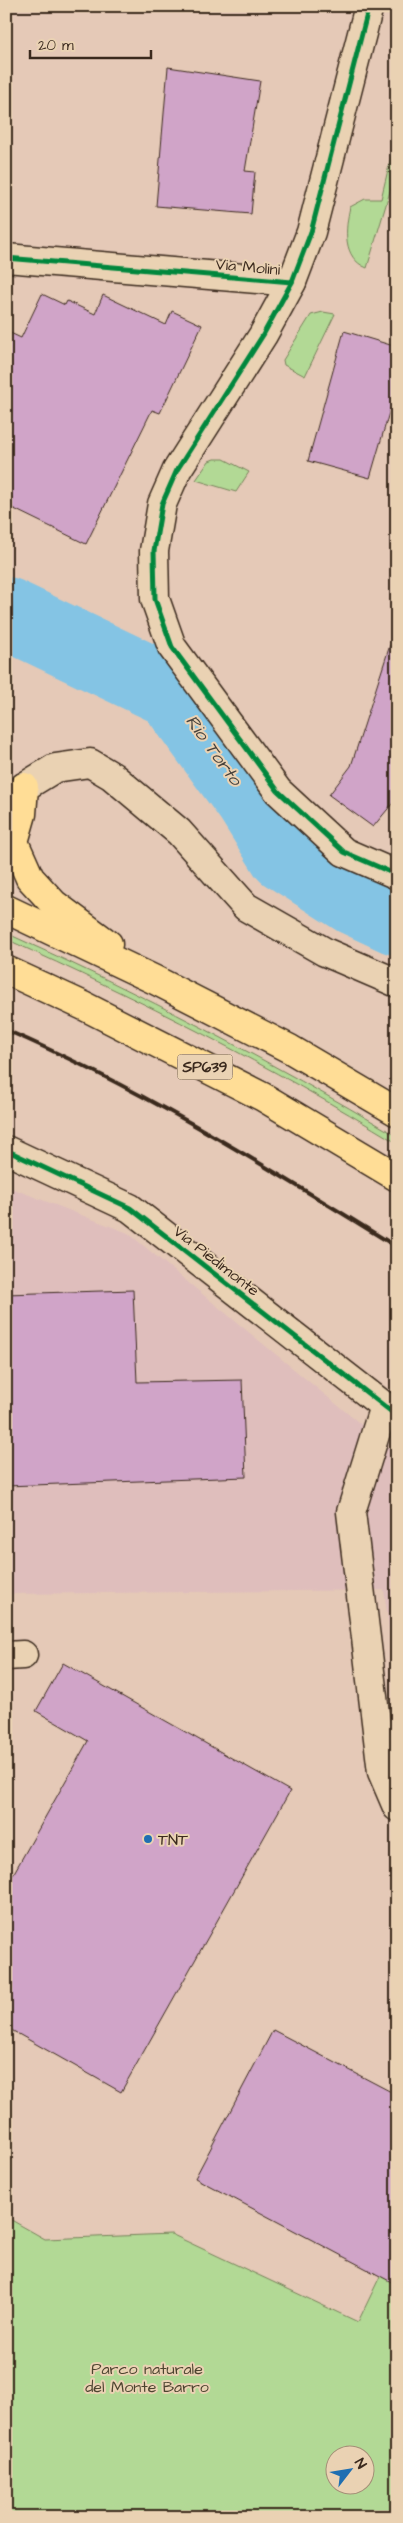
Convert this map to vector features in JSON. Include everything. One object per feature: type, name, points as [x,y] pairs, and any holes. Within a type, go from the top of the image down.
[{"type":"main road","points":[[15,794],[22,814],[14,842],[30,878],[54,904],[155,980]]},
{"type":"main road","points":[[6,909],[155,980],[290,1049],[397,1112]]},
{"type":"main road","name":"SP639","points":[[6,970],[84,1006],[263,1097],[397,1178]]},
{"type":"street","name":"Via Molini","points":[[6,258],[292,282],[311,232],[369,6]]},
{"type":"street","points":[[292,282],[263,336],[177,470],[162,504],[154,551],[155,598],[172,647],[278,791],[344,852],[397,875]]},
{"type":"street","points":[[15,794],[55,768],[90,763],[112,776],[179,832],[246,907],[325,952],[397,983]]},
{"type":"street","name":"Via Piedimonte","points":[[6,1150],[130,1208],[390,1411]]},
{"type":"street","points":[[390,1411],[351,1512],[382,1772],[397,1806]]},
{"type":"shaded area","points":[[6,1186],[128,1233],[397,1454],[397,1688],[384,1590],[6,1594]]},
{"type":"green space","points":[[397,132],[397,168],[367,268],[353,257],[349,250],[347,224],[350,207],[365,199],[381,199]]},
{"type":"green space","points":[[323,312],[335,314],[305,376],[284,365],[283,360],[311,315]]},
{"type":"green space","points":[[224,459],[249,472],[236,492],[196,480],[209,461]]},
{"type":"green space","points":[[6,933],[106,979],[205,1029],[397,1136],[397,1143],[302,1087],[205,1035],[6,939]]},
{"type":"green space","name":"Parco naturale del Monte Barro","points":[[6,2217],[45,2239],[171,2234],[358,2322],[397,2241],[397,2517],[6,2517]]},
{"type":"building","points":[[168,67],[260,81],[245,171],[255,172],[251,214],[156,206]]},
{"type":"building","points":[[42,294],[65,305],[67,301],[95,314],[103,295],[166,325],[172,311],[202,325],[160,413],[152,410],[86,544],[6,505],[6,331],[21,338]]},
{"type":"building","points":[[344,331],[397,347],[397,385],[370,478],[308,461]]},
{"type":"building","points":[[390,645],[397,646],[397,798],[373,827],[329,795],[351,766]]},
{"type":"building","points":[[133,1290],[137,1382],[242,1380],[246,1477],[6,1486],[6,1294]]},
{"type":"building","name":"TNT","points":[[63,1663],[290,1791],[121,2092],[6,2027],[6,1887],[88,1741],[36,1711]]},
{"type":"building","points":[[273,2030],[397,2095],[397,2285],[195,2178]]},
{"type":"waterway","name":"Rio Torto","points":[[6,613],[172,692],[250,799],[285,855],[354,899],[397,919]]},
{"type":"railway","points":[[6,1030],[107,1078],[205,1131],[397,1247]]},
{"type":"cycle path","points":[[6,258],[292,282],[311,232],[369,6]]},
{"type":"cycle path","points":[[292,282],[263,335],[177,470],[162,504],[154,551],[155,599],[172,647],[278,791],[344,852],[397,875]]},
{"type":"cycle path","points":[[6,1150],[130,1208],[397,1416]]},
{"type":"place","name":"TNT","points":[[148,1839]]}]
